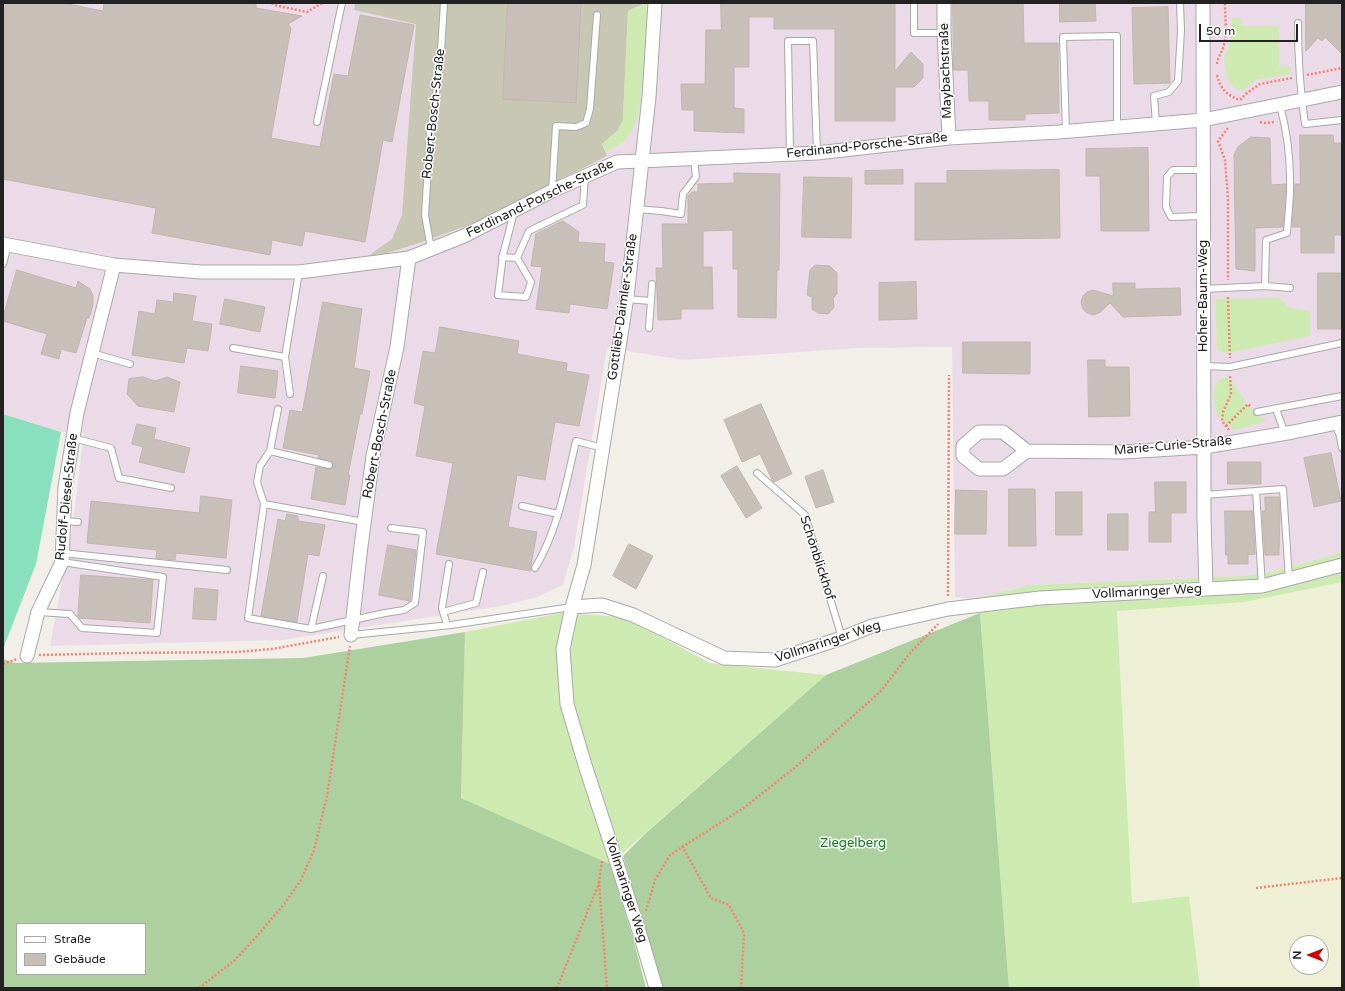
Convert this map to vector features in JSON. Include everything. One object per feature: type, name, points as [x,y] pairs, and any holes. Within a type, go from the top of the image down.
[{"type":"street","name":"Gottlieb-Daimler-Straße","points":[[572,607],[584,565],[626,299],[649,97],[655,3]]},
{"type":"street","name":"Maybachstraße","points":[[944,3],[949,138]]},
{"type":"street","name":"Hoher-Baum-Weg","points":[[1203,3],[1204,494],[1206,589]]},
{"type":"street","name":"Ferdinand-Porsche-Straße","points":[[6,244],[114,265],[201,272],[299,272],[409,258],[464,236],[585,175],[617,162],[817,153],[949,138],[1066,132],[1203,120],[1342,92]]},
{"type":"street","name":"Robert-Bosch-Straße","points":[[351,635],[373,456],[397,347],[409,258]]},
{"type":"street","name":"Rudolf-Diesel-Straße","points":[[26,656],[38,612],[62,558],[65,487],[77,413],[114,265]]},
{"type":"street","name":"Marie-Curie-Straße","points":[[1027,451],[1123,452],[1205,447],[1285,434],[1339,423]]},
{"type":"street","name":"Vollmaringer Weg","points":[[656,988],[567,704],[563,649],[572,607],[602,605],[633,615],[724,658],[775,660],[842,638],[872,626],[948,609],[1040,598],[1262,586],[1342,565]]},
{"type":"lane","points":[[317,122],[342,3]]},
{"type":"lane","name":"Robert-Bosch-Straße","points":[[431,249],[425,215],[430,133],[440,67],[444,3]]},
{"type":"lane","points":[[914,3],[914,34],[944,33]]},
{"type":"lane","points":[[1156,124],[1154,96],[1169,92],[1178,81],[1182,30],[1180,3]]},
{"type":"lane","points":[[552,191],[556,126],[576,127],[586,123],[590,109],[597,15]]},
{"type":"lane","points":[[1298,23],[1300,76],[1305,124],[1342,120]]},
{"type":"lane","points":[[1066,132],[1063,37],[1117,36],[1117,127]]},
{"type":"lane","points":[[790,154],[788,41],[813,41],[817,153]]},
{"type":"lane","points":[[1264,286],[1266,240],[1287,233],[1290,178],[1284,120],[1280,105]]},
{"type":"lane","points":[[636,209],[682,214],[683,194],[696,177],[694,159]]},
{"type":"lane","points":[[1203,170],[1173,170],[1166,177],[1166,207],[1171,217],[1203,216]]},
{"type":"lane","points":[[517,258],[529,231],[583,205],[585,175]]},
{"type":"lane","points":[[515,211],[502,257],[498,295],[526,297],[531,282],[517,258]]},
{"type":"lane","points":[[3,264],[6,244]]},
{"type":"lane","points":[[502,257],[517,258]]},
{"type":"lane","points":[[290,394],[284,357],[299,272]]},
{"type":"lane","points":[[649,328],[652,284]]},
{"type":"lane","points":[[1204,289],[1264,286],[1290,288]]},
{"type":"lane","points":[[626,299],[651,301]]},
{"type":"lane","points":[[1204,366],[1230,367],[1342,343]]},
{"type":"lane","points":[[233,348],[284,357]]},
{"type":"lane","points":[[92,353],[130,364]]},
{"type":"lane","points":[[1257,412],[1342,396]]},
{"type":"lane","points":[[278,409],[270,451],[260,466],[258,482],[264,504],[248,618],[311,628],[404,610],[415,603],[423,532],[391,528]]},
{"type":"lane","points":[[1276,409],[1285,434]]},
{"type":"lane","points":[[1339,423],[1342,448]]},
{"type":"lane","points":[[73,438],[111,448],[119,478],[171,488]]},
{"type":"lane","points":[[535,568],[549,542],[564,494],[576,441],[603,448]]},
{"type":"lane","points":[[270,451],[329,465]]},
{"type":"lane","name":"Schönblickhof","points":[[757,473],[805,515],[842,638]]},
{"type":"lane","points":[[1204,494],[1283,489],[1289,579]]},
{"type":"lane","points":[[1256,491],[1262,586]]},
{"type":"lane","points":[[264,504],[364,522]]},
{"type":"lane","points":[[522,506],[558,514]]},
{"type":"lane","points":[[64,521],[78,522]]},
{"type":"lane","points":[[62,558],[227,570]]},
{"type":"lane","points":[[38,612],[70,614],[82,628],[158,633],[163,577],[62,558]]},
{"type":"lane","points":[[447,625],[442,608],[449,564]]},
{"type":"lane","points":[[443,612],[476,603],[483,572]]},
{"type":"lane","points":[[311,628],[323,576]]},
{"type":"lane","points":[[351,635],[447,625],[572,607]]},
{"type":"path","points":[[272,3],[274,6],[306,12],[322,3]]},
{"type":"path","points":[[1217,67],[1223,46],[1225,31],[1225,3]]},
{"type":"path","points":[[1216,72],[1219,84],[1224,91],[1240,100],[1260,84],[1342,68]]},
{"type":"path","points":[[646,911],[655,880],[670,855],[744,807],[798,765],[880,692],[910,653],[944,619],[947,614],[949,375]]},
{"type":"path","points":[[1226,426],[1248,404],[1257,412]]},
{"type":"path","points":[[26,656],[237,652],[272,648],[351,635],[327,796],[314,850],[301,880],[285,903],[235,960],[199,988]]},
{"type":"path","points":[[682,846],[711,898],[729,905],[744,933],[741,988]]},
{"type":"path","points":[[1256,888],[1342,878]]},
{"type":"path","points":[[557,988],[599,882],[607,988]]},
{"type":"shaded area","points":[[3,3],[1342,3],[1342,552],[1276,571],[1245,576],[1030,585],[972,599],[955,597],[952,347],[858,348],[684,360],[607,348],[574,547],[563,585],[537,597],[501,606],[282,640],[50,646],[73,522],[84,433],[61,432],[3,414]]},
{"type":"shaded area","points":[[355,3],[645,3],[628,11],[623,119],[618,130],[602,144],[607,156],[478,222],[387,253],[368,256],[392,239],[402,215],[416,24],[354,10]]},
{"type":"shaded area","points":[[1342,582],[1342,988],[1200,988],[1189,896],[1132,903],[1117,611],[1245,602]]},
{"type":"green space","points":[[645,3],[649,3],[639,112],[629,135],[623,142],[606,152],[602,144],[618,130],[623,119],[628,11]]},
{"type":"green space","points":[[1232,18],[1241,18],[1241,26],[1279,26],[1279,66],[1291,67],[1290,74],[1255,80],[1244,90],[1235,89],[1227,77],[1224,58],[1230,42]]},
{"type":"green space","points":[[1279,298],[1290,308],[1310,311],[1310,336],[1233,352],[1223,353],[1217,350],[1215,299]]},
{"type":"green space","points":[[1227,377],[1237,388],[1254,413],[1267,421],[1234,430],[1217,415],[1214,396],[1215,387],[1220,379]]},
{"type":"green space","points":[[3,414],[61,432],[36,564],[3,649]]},
{"type":"green space","points":[[1342,552],[1342,582],[1245,602],[1117,611],[1132,903],[1189,896],[1200,988],[1009,988],[980,613],[972,599],[1030,585],[1245,576],[1276,571]]},
{"type":"green space","points":[[561,613],[624,617],[710,663],[826,675],[610,864],[461,798],[465,632]]},
{"type":"green space","name":"Ziegelberg","points":[[980,613],[1009,988],[662,988],[623,856],[646,833],[826,675]]},
{"type":"green space","points":[[465,632],[461,798],[610,864],[633,938],[646,988],[3,988],[3,659],[15,663],[303,658]]},
{"type":"building","points":[[3,3],[63,3],[103,11],[104,3],[256,3],[256,8],[302,16],[288,24],[291,28],[271,138],[320,147],[334,74],[348,76],[360,15],[414,25],[392,142],[383,140],[365,242],[305,231],[302,246],[272,240],[270,255],[152,233],[156,208],[3,179]]},
{"type":"building","points":[[508,3],[581,3],[576,103],[503,99]]},
{"type":"building","points":[[721,3],[895,3],[895,71],[911,52],[923,64],[923,78],[914,87],[895,87],[895,121],[835,121],[835,29],[774,29],[774,17],[749,17],[749,67],[734,67],[734,108],[744,109],[744,133],[694,131],[694,110],[682,110],[681,84],[705,84],[706,30],[721,30]]},
{"type":"building","points":[[953,3],[1023,3],[1024,43],[1058,43],[1059,113],[1025,114],[1025,120],[989,120],[989,101],[969,101],[968,70],[954,70]]},
{"type":"building","points":[[1060,3],[1095,3],[1096,21],[1060,22]]},
{"type":"building","points":[[1306,3],[1342,3],[1342,54],[1325,37],[1322,41],[1318,38],[1306,51]]},
{"type":"building","points":[[1168,7],[1170,83],[1134,84],[1132,8]]},
{"type":"building","points":[[1300,135],[1333,135],[1334,143],[1342,143],[1342,235],[1334,235],[1334,253],[1301,253],[1301,227],[1292,227],[1295,184],[1300,184]]},
{"type":"building","points":[[1251,137],[1270,138],[1271,185],[1286,184],[1283,227],[1255,228],[1255,271],[1236,269],[1234,155],[1238,147]]},
{"type":"building","points":[[1148,148],[1149,231],[1101,231],[1100,176],[1086,176],[1086,149]]},
{"type":"building","points":[[903,170],[903,184],[865,184],[865,171]]},
{"type":"building","points":[[1059,170],[1060,238],[915,240],[915,183],[947,183],[947,171]]},
{"type":"building","points":[[734,173],[780,174],[779,270],[777,270],[776,318],[738,317],[738,269],[733,269],[733,230],[703,231],[703,267],[712,267],[713,309],[681,309],[681,319],[658,320],[656,268],[663,268],[662,224],[688,224],[688,196],[692,192],[698,192],[698,184],[734,183]]},
{"type":"building","points":[[804,177],[852,178],[851,238],[802,237]]},
{"type":"building","points":[[563,221],[579,232],[578,242],[605,244],[604,262],[614,263],[607,309],[570,304],[569,313],[536,309],[542,267],[531,266],[536,234]]},
{"type":"building","points":[[816,265],[830,266],[837,273],[837,294],[833,298],[834,307],[828,314],[818,313],[812,309],[812,297],[807,295],[810,270]]},
{"type":"building","points":[[17,270],[76,288],[78,281],[90,289],[93,296],[93,305],[89,318],[87,318],[76,353],[61,349],[59,359],[41,354],[47,334],[3,321]]},
{"type":"building","points":[[1318,273],[1342,273],[1342,329],[1318,329]]},
{"type":"building","points":[[916,282],[917,319],[879,320],[879,283]]},
{"type":"building","points":[[1113,283],[1135,283],[1135,289],[1180,288],[1181,315],[1123,317],[1110,303],[1099,313],[1093,315],[1087,313],[1083,309],[1081,302],[1083,296],[1087,292],[1093,290],[1113,296]]},
{"type":"building","points":[[174,293],[196,296],[192,321],[212,324],[208,351],[187,348],[184,363],[132,355],[139,311],[155,314],[157,300],[173,302]]},
{"type":"building","points":[[225,299],[265,307],[260,332],[220,324]]},
{"type":"building","points":[[323,302],[362,309],[354,368],[370,371],[348,475],[350,475],[345,505],[311,499],[316,467],[331,469],[333,466],[332,462],[318,458],[319,455],[283,448],[290,410],[302,412]]},
{"type":"building","points":[[440,327],[519,341],[517,354],[567,363],[566,371],[589,375],[579,426],[555,422],[545,480],[517,475],[508,527],[537,532],[530,571],[436,554],[453,463],[416,456],[425,406],[414,403],[423,351],[435,353]]},
{"type":"building","points":[[963,342],[1030,342],[1030,374],[963,373]]},
{"type":"building","points":[[1088,360],[1105,360],[1105,367],[1129,367],[1130,416],[1089,417]]},
{"type":"building","points":[[241,366],[278,371],[275,398],[238,393]]},
{"type":"building","points":[[143,377],[155,381],[167,377],[180,382],[174,412],[138,406],[127,394],[129,379]]},
{"type":"building","points":[[761,404],[792,474],[774,482],[760,454],[742,462],[724,420]]},
{"type":"building","points":[[137,424],[156,428],[154,439],[190,448],[184,473],[139,462],[143,447],[132,444]]},
{"type":"building","points":[[1331,453],[1341,501],[1314,507],[1304,458]]},
{"type":"building","points":[[1228,462],[1261,462],[1261,484],[1228,484]]},
{"type":"building","points":[[737,466],[762,508],[746,518],[721,476]]},
{"type":"building","points":[[823,470],[834,502],[816,508],[805,477]]},
{"type":"building","points":[[1155,482],[1186,482],[1186,513],[1171,513],[1171,542],[1149,542],[1149,512],[1155,512]]},
{"type":"building","points":[[1009,489],[1035,489],[1036,546],[1009,546]]},
{"type":"building","points":[[956,490],[987,491],[986,534],[955,534]]},
{"type":"building","points":[[1056,492],[1082,492],[1082,535],[1056,535]]},
{"type":"building","points":[[201,496],[232,500],[226,558],[176,553],[175,560],[156,558],[157,550],[87,543],[91,501],[199,513]]},
{"type":"building","points":[[1265,497],[1279,497],[1279,555],[1265,555],[1262,511],[1265,511]]},
{"type":"building","points":[[1225,511],[1253,511],[1255,554],[1248,555],[1248,564],[1228,564],[1228,555],[1226,555]]},
{"type":"building","points":[[287,514],[298,516],[298,521],[325,525],[319,556],[308,554],[297,622],[261,616],[278,519],[285,521]]},
{"type":"building","points":[[1108,514],[1128,514],[1128,550],[1108,550]]},
{"type":"building","points":[[629,544],[653,556],[636,589],[613,576]]},
{"type":"building","points":[[388,545],[416,550],[410,601],[379,595]]},
{"type":"building","points":[[81,575],[153,580],[150,623],[79,618]]},
{"type":"building","points":[[195,588],[218,590],[216,620],[193,619]]}]
